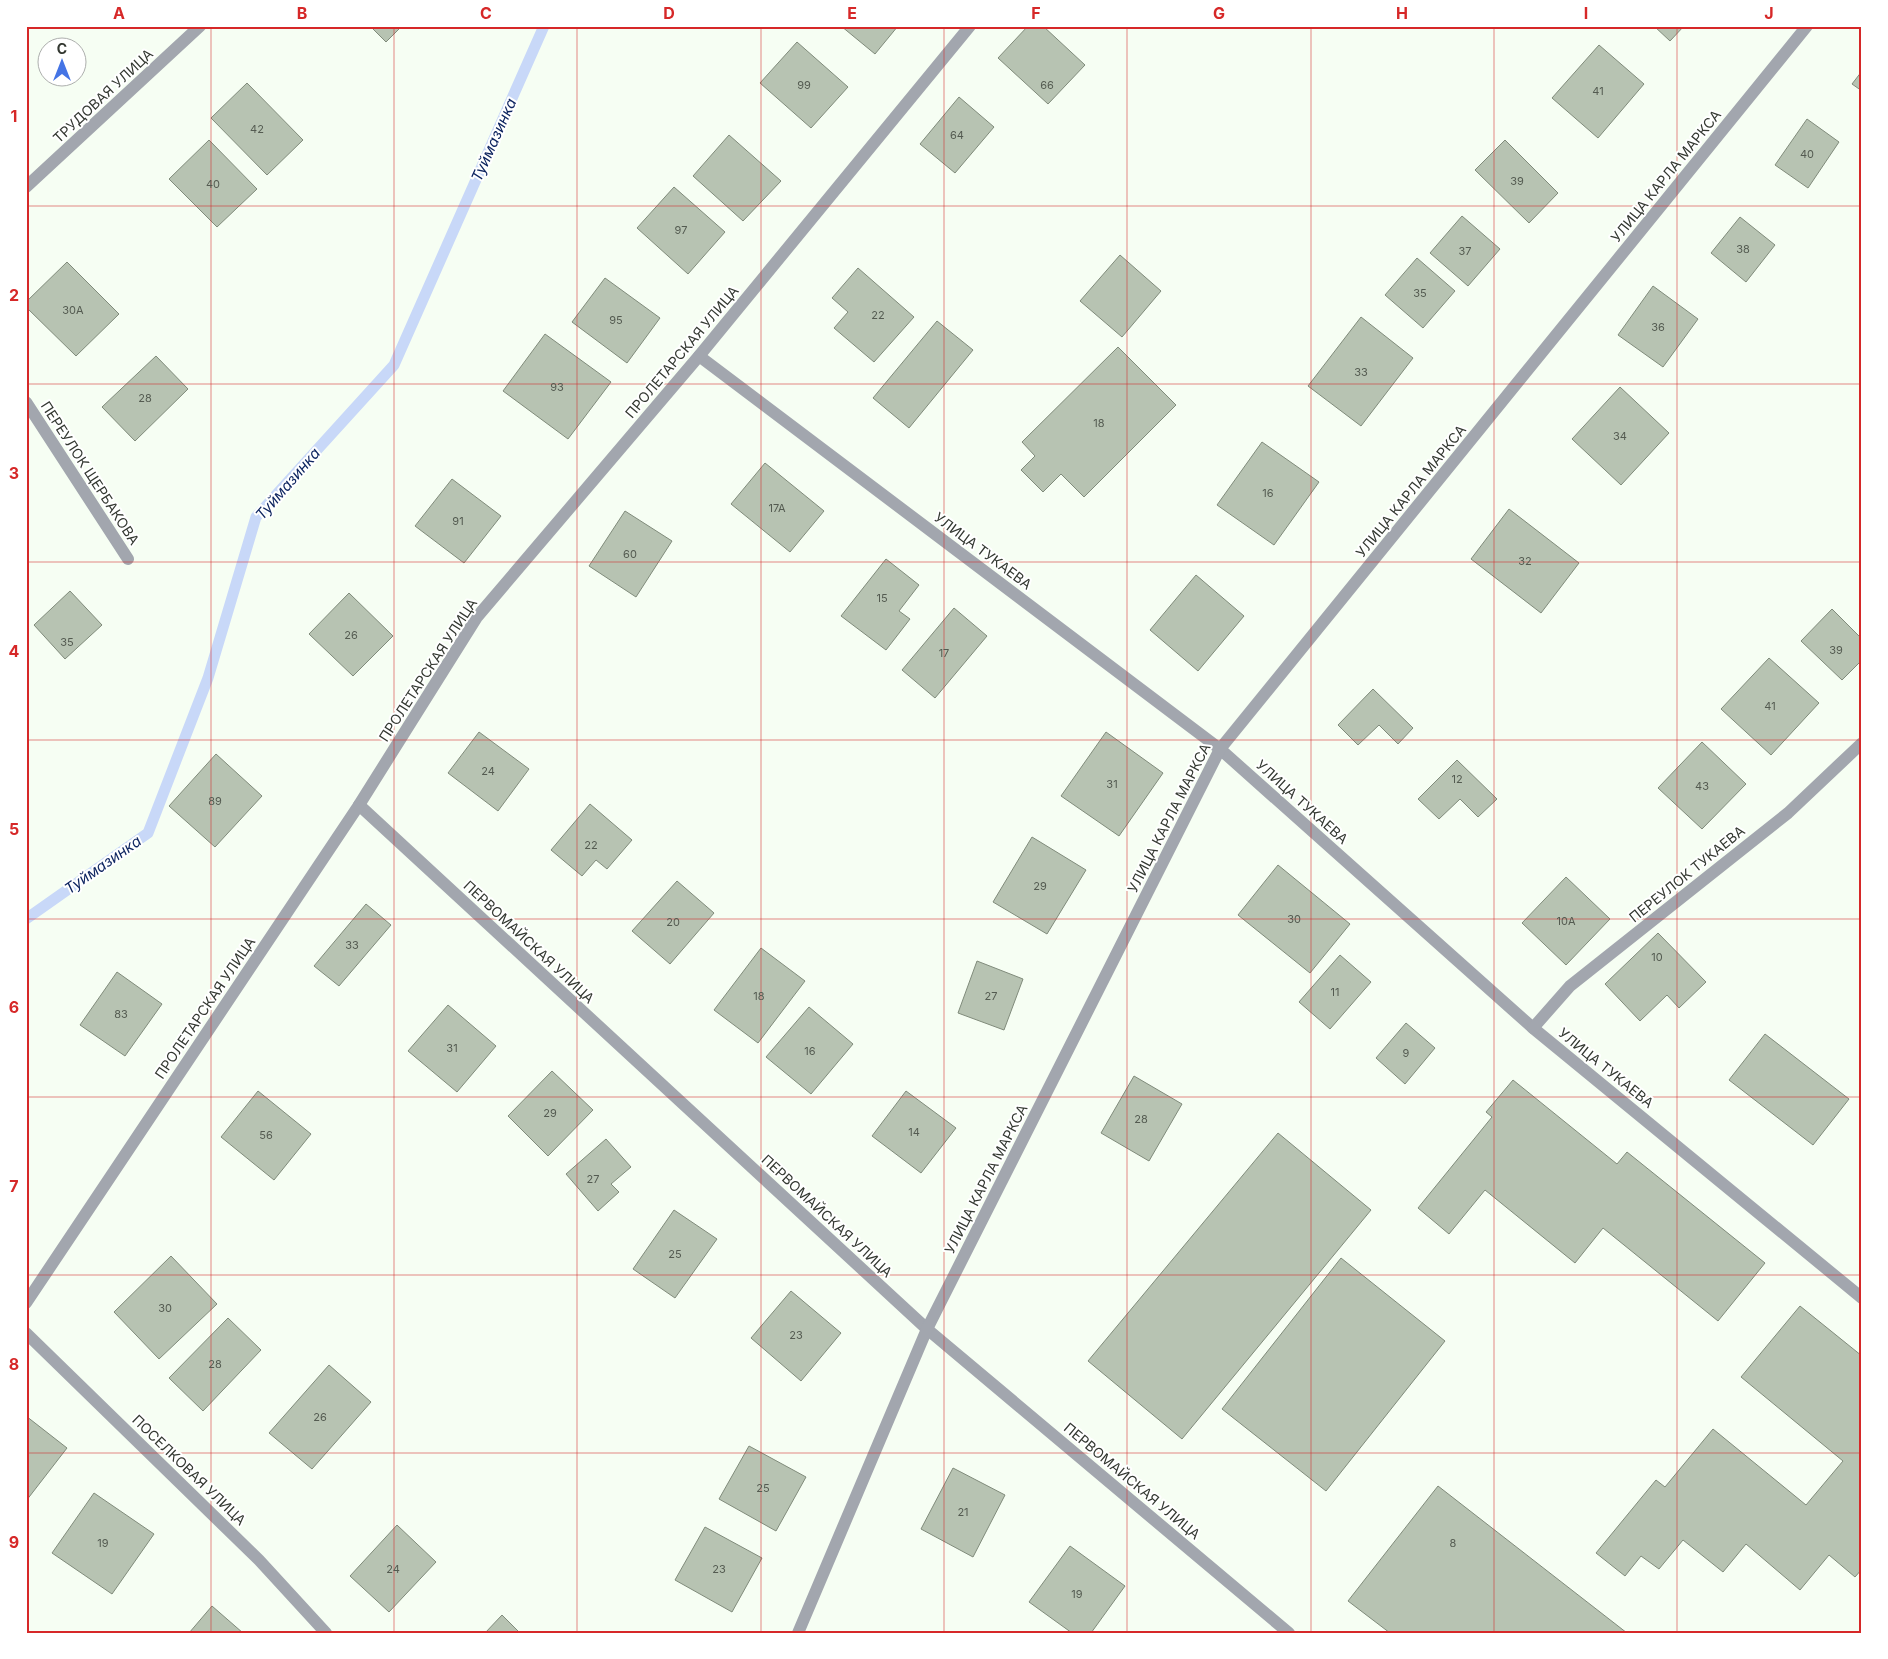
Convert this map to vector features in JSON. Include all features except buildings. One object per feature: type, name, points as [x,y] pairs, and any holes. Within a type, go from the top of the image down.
[{"type":"street","name":"ТРУДОВАЯ УЛИЦА","points":[[26,187],[200,26]]},
{"type":"street","name":"ПРОЛЕТАРСКАЯ УЛИЦА","points":[[26,1303],[359,805],[477,617],[699,356],[970,26]]},
{"type":"street","name":"УЛИЦА КАРЛА МАРКСА","points":[[798,1633],[926,1329],[1220,749],[1807,26]]},
{"type":"street","name":"УЛИЦА ТУКАЕВА","points":[[699,356],[1220,749],[1533,1028],[1862,1298]]},
{"type":"street","name":"ПЕРЕУЛОК ЩЕРБАКОВА","points":[[26,402],[128,559]]},
{"type":"street","name":"ПЕРЕУЛОК ТУКАЕВА","points":[[1533,1028],[1570,986],[1788,813],[1862,743]]},
{"type":"street","name":"ПЕРВОМАЙСКАЯ УЛИЦА","points":[[359,805],[926,1329],[1290,1633]]},
{"type":"street","name":"ПОСЕЛКОВАЯ УЛИЦА","points":[[26,1333],[259,1560],[326,1633]]},
{"type":"waterway","name":"Туймазинка","points":[[26,919],[148,833],[208,678],[256,517],[394,365],[544,26]]}]
